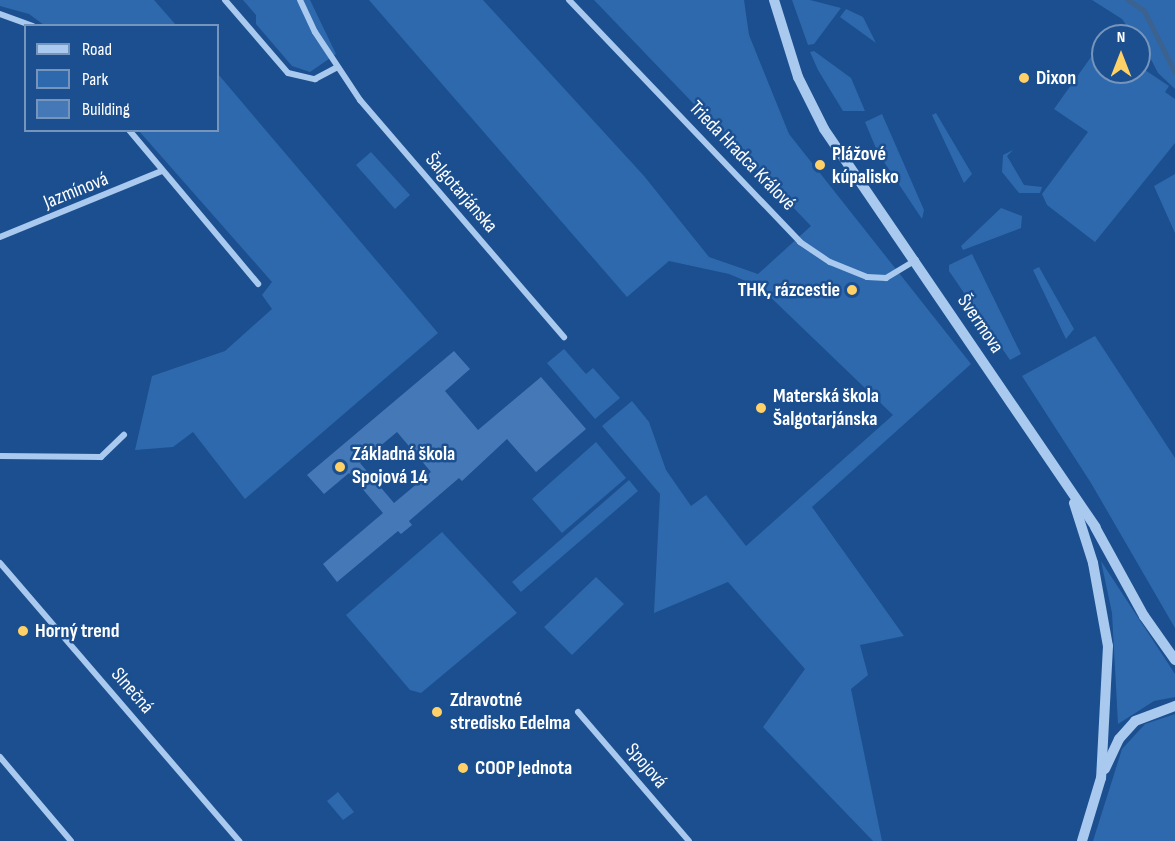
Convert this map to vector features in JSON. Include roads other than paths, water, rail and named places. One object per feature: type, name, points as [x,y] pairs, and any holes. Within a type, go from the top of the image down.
[{"type":"street","points":[[225,0],[288,73],[315,79],[336,68]]},
{"type":"street","name":"Šalgotarjánska","points":[[300,0],[336,68],[564,337]]},
{"type":"street","name":"Trieda Hradca Králové","points":[[569,0],[800,242],[830,262],[867,277],[886,278],[916,260]]},
{"type":"street","name":"Švermova","points":[[774,0],[791,58],[821,123],[1071,491],[1144,616],[1175,660]]},
{"type":"street","points":[[0,14],[28,24]]},
{"type":"street","points":[[131,132],[258,284]]},
{"type":"street","name":"Jazmínová","points":[[0,237],[162,171]]},
{"type":"street","points":[[0,456],[100,457],[124,435]]},
{"type":"street","points":[[1071,491],[1093,563],[1108,646],[1101,778]]},
{"type":"street","name":"Slnečná","points":[[0,563],[239,841]]},
{"type":"street","points":[[1082,841],[1101,778],[1119,739],[1135,722],[1175,706]]},
{"type":"street","name":"Spojová","points":[[578,712],[689,841]]},
{"type":"street","points":[[0,758],[71,841]]},
{"type":"waterway","points":[[1128,0],[1144,10],[1175,72]]},
{"type":"place","name":"Dixon","points":[[1024,78]]},
{"type":"place","name":"Plážové kúpalisko","points":[[820,165]]},
{"type":"place","name":"THK, rázcestie","points":[[852,290]]},
{"type":"place","name":"Materská škola Šalgotarjánska","points":[[761,408]]},
{"type":"place","name":"Základná škola Spojová 14","points":[[340,467]]},
{"type":"place","name":"Horný trend","points":[[23,631]]},
{"type":"place","name":"Zdravotné stredisko Edelma","points":[[437,712]]},
{"type":"place","name":"COOP Jednota","points":[[463,768]]}]
